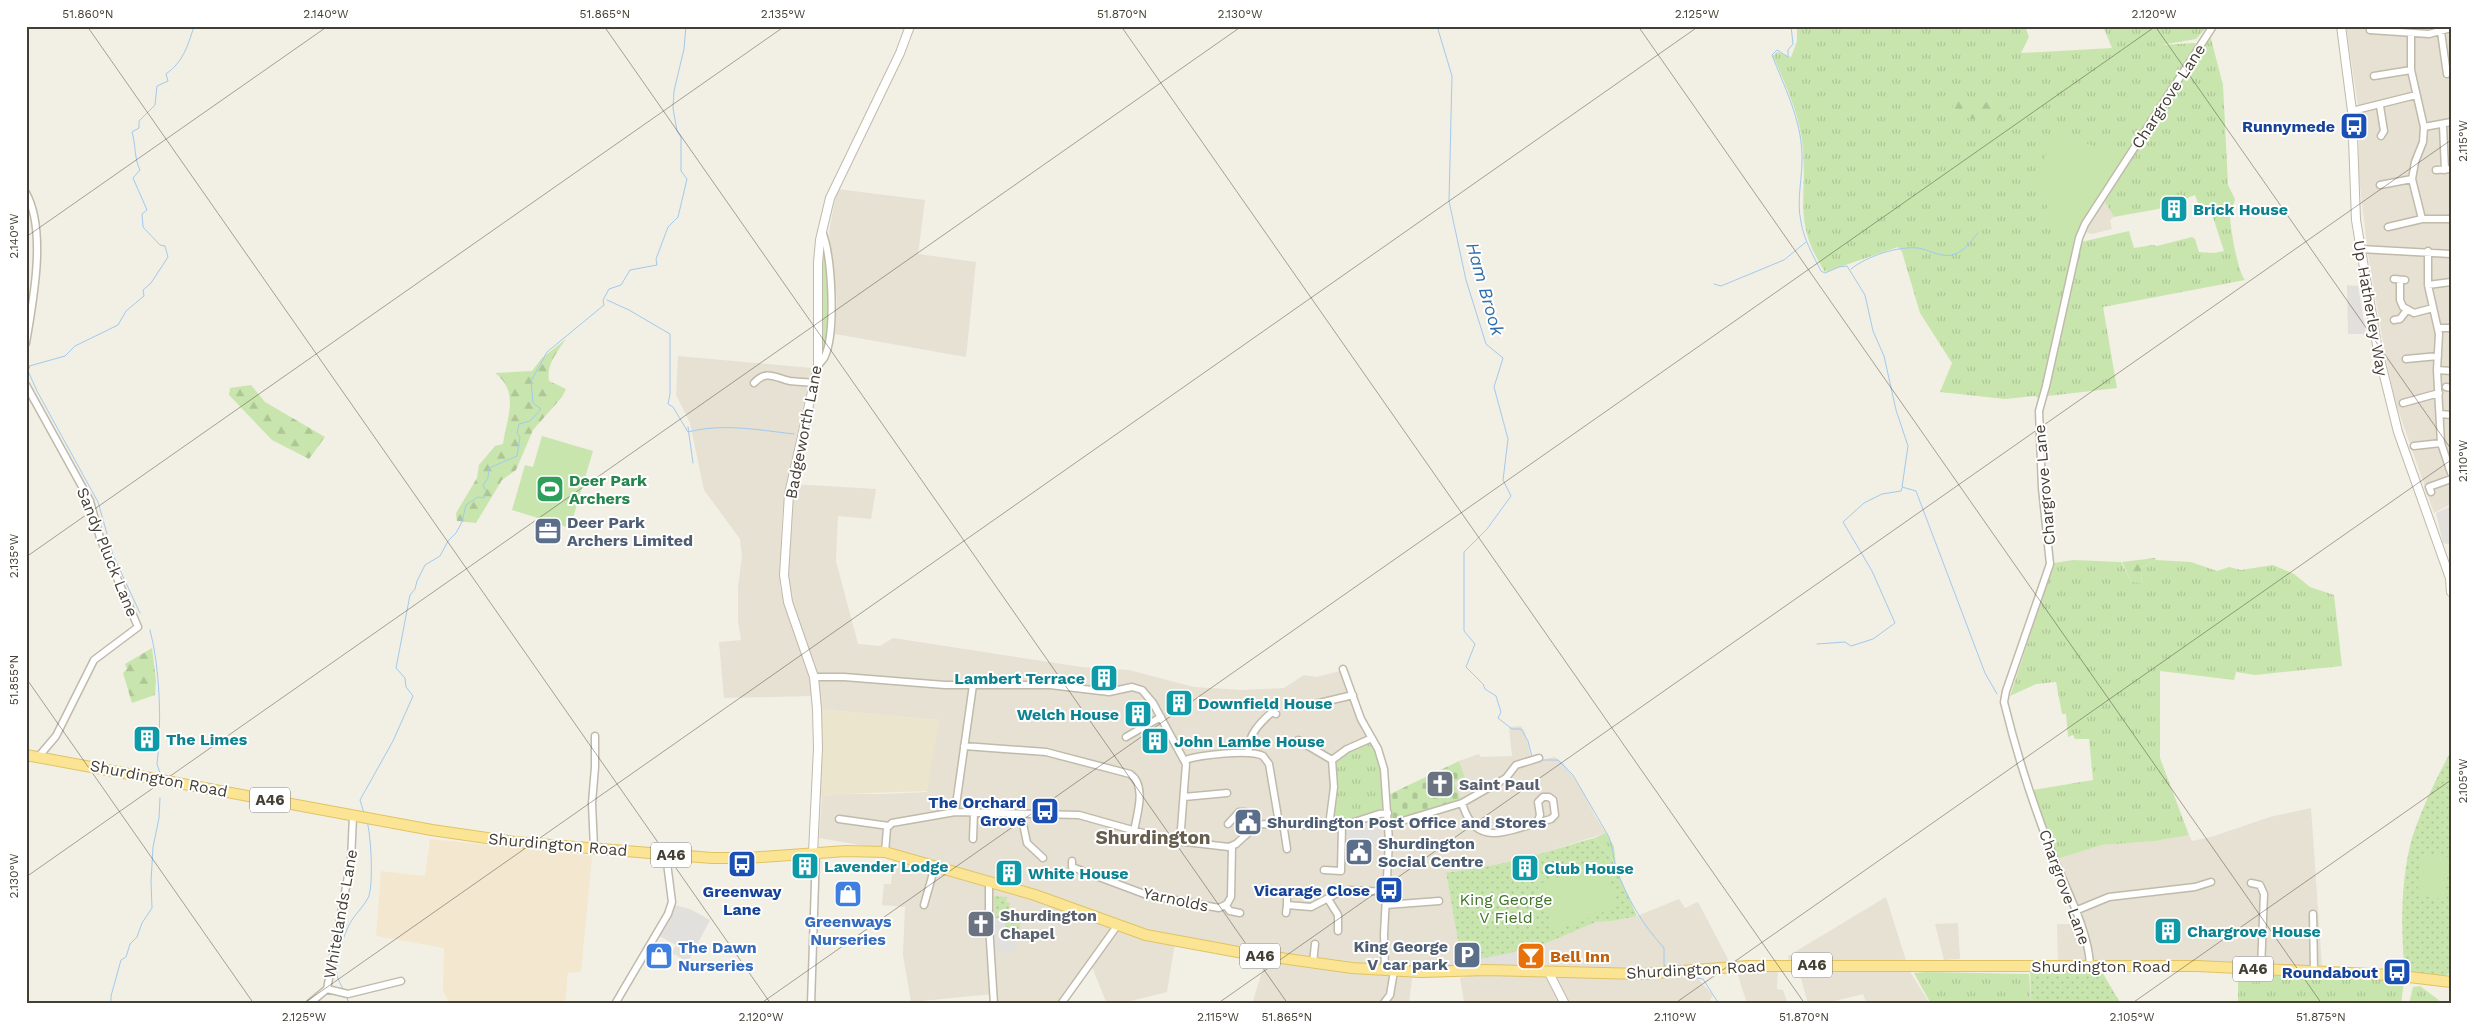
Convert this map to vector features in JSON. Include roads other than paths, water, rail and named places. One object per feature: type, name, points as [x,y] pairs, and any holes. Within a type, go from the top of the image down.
[{"type":"main road","name":"Shurdington Road","points":[[26,755],[40,756],[353,816],[514,842],[666,854],[748,858],[814,853],[885,852],[1035,895],[1116,926],[1171,940],[1313,963],[1390,971],[1486,970],[1642,974],[1748,966],[2090,966],[2314,971],[2430,978],[2451,982]]},
{"type":"main road","name":"Shurdington Road","points":[[2430,978],[2446,976],[2451,972]]},
{"type":"street","name":"Badgeworth Lane","points":[[814,853],[818,748],[814,678],[788,602],[784,574],[789,494],[818,365],[818,263],[822,231],[830,198],[897,58],[910,26]]},
{"type":"street","name":"Chargrove Lane","points":[[2090,966],[2090,956],[2075,910],[2039,818],[2022,768],[2004,702],[2050,564],[2042,488],[2038,412],[2046,386],[2080,238],[2086,224],[2213,26]]},
{"type":"street","name":"Up Hatherley Way","points":[[2341,26],[2352,111],[2354,195],[2360,249],[2387,392],[2406,457],[2450,580],[2451,592]]},
{"type":"street","points":[[2370,31],[2411,34],[2441,32],[2451,28]]},
{"type":"street","points":[[2441,32],[2446,74]]},
{"type":"street","points":[[2411,34],[2411,70],[2424,127],[2423,142],[2415,162],[2412,178],[2422,219]]},
{"type":"street","points":[[2374,76],[2411,70]]},
{"type":"street","points":[[2352,111],[2380,106],[2416,96]]},
{"type":"street","points":[[2380,106],[2385,133]]},
{"type":"street","points":[[2424,127],[2451,122]]},
{"type":"street","points":[[2436,170],[2448,169],[2443,125]]},
{"type":"street","points":[[2380,184],[2412,178]]},
{"type":"street","points":[[26,193],[31,201],[38,229],[32,306],[26,343]]},
{"type":"street","points":[[2391,228],[2422,219],[2451,219]]},
{"type":"street","points":[[818,365],[825,356],[831,316],[826,242],[822,231]]},
{"type":"street","points":[[2360,249],[2428,251],[2451,254]]},
{"type":"street","points":[[2428,251],[2428,285],[2438,328],[2437,370],[2441,414],[2441,443],[2451,473]]},
{"type":"street","points":[[2399,280],[2401,302],[2407,310],[2417,313],[2433,308]]},
{"type":"street","points":[[2428,285],[2451,282]]},
{"type":"street","points":[[2394,320],[2400,319],[2407,310]]},
{"type":"street","points":[[2438,328],[2451,328]]},
{"type":"street","points":[[2410,360],[2438,356]]},
{"type":"street","points":[[2437,370],[2451,371]]},
{"type":"street","points":[[754,383],[761,376],[769,375],[790,381],[814,383]]},
{"type":"street","name":"Sandy Pluck Lane","points":[[26,385],[90,501],[100,538],[138,627],[94,660],[78,688],[56,736],[40,756]]},
{"type":"street","points":[[2403,403],[2439,393]]},
{"type":"street","points":[[2441,414],[2451,415]]},
{"type":"street","points":[[2414,446],[2441,443]]},
{"type":"street","points":[[2431,492],[2429,487],[2451,479]]},
{"type":"street","points":[[1343,669],[1361,719],[1378,749],[1384,769],[1389,825],[1386,905],[1390,996],[1383,1004]]},
{"type":"street","points":[[814,678],[844,677],[973,685],[1050,685],[1109,692],[1132,687],[1145,692],[1185,760],[1180,842]]},
{"type":"street","points":[[955,812],[973,685]]},
{"type":"street","points":[[1311,704],[1353,695]]},
{"type":"street","points":[[1249,753],[1248,748],[1255,729],[1273,710]]},
{"type":"street","points":[[1126,737],[1161,717]]},
{"type":"street","points":[[594,848],[592,803],[595,736]]},
{"type":"street","points":[[1332,760],[1347,749],[1372,738]]},
{"type":"street","points":[[1298,740],[1332,760]]},
{"type":"street","points":[[964,746],[1046,752],[1127,773],[1135,778],[1140,789],[1134,831]]},
{"type":"street","points":[[1185,760],[1195,757],[1249,753],[1261,754],[1268,762],[1287,849]]},
{"type":"street","points":[[1389,825],[1462,803],[1506,778],[1516,765],[1539,758]]},
{"type":"street","points":[[1329,826],[1334,787],[1332,760]]},
{"type":"street","points":[[1184,797],[1227,793]]},
{"type":"street","points":[[1462,803],[1469,822],[1476,828],[1488,833],[1501,833],[1537,823]]},
{"type":"street","points":[[839,819],[889,826],[895,822],[955,812],[1085,816],[1134,831],[1180,842],[1232,846],[1258,824],[1281,823],[1342,826],[1379,814],[1388,814]]},
{"type":"street","points":[[973,839],[974,812]]},
{"type":"street","points":[[1228,824],[1239,812],[1245,812],[1258,824]]},
{"type":"street","points":[[1022,814],[1027,843],[1043,858]]},
{"type":"street","name":"Whitelands Lane","points":[[309,1004],[327,989],[351,860],[353,816]]},
{"type":"street","points":[[885,852],[889,826]]},
{"type":"street","points":[[1324,870],[1341,871],[1342,826]]},
{"type":"street","name":"Yarnolds","points":[[1071,867],[1166,900],[1219,908],[1225,905],[1231,897],[1232,846]]},
{"type":"street","points":[[811,1004],[814,853]]},
{"type":"street","points":[[615,1004],[650,947],[672,902],[666,854]]},
{"type":"street","points":[[924,904],[935,866]]},
{"type":"street","points":[[989,882],[988,925],[994,1004]]},
{"type":"street","points":[[2075,910],[2109,898],[2195,887],[2211,882]]},
{"type":"street","points":[[2251,883],[2260,885],[2264,894],[2262,969]]},
{"type":"street","points":[[1286,913],[1287,902],[1311,907],[1350,890],[1386,892]]},
{"type":"street","points":[[1328,899],[1338,915],[1338,931]]},
{"type":"street","points":[[1386,905],[1439,901]]},
{"type":"street","name":"Yarnolds","points":[[1225,905],[1230,911],[1240,913]]},
{"type":"street","points":[[2313,914],[2314,971]]},
{"type":"street","points":[[1061,1004],[1116,926]]},
{"type":"street","points":[[1313,963],[1315,944]]},
{"type":"street","points":[[1549,973],[1565,1004]]},
{"type":"street","points":[[327,989],[348,994],[401,981]]},
{"type":"waterway","points":[[26,367],[65,356],[75,346],[118,325],[126,311],[144,296],[143,290],[151,283],[168,257],[165,246],[160,245],[143,227],[142,214],[147,210],[133,178],[140,170],[132,132],[139,128],[139,121],[155,105],[157,86],[168,81],[166,74],[181,59],[194,26]]},
{"type":"waterway","points":[[364,813],[360,800],[393,741],[413,696],[406,687],[405,678],[396,668],[410,595],[415,589],[425,565],[440,556],[448,541],[456,533],[462,522],[466,505],[478,497],[484,498],[486,491],[483,485],[488,478],[489,468],[517,456],[520,437],[517,433],[519,424],[530,421],[541,409],[533,403],[531,381],[547,352],[604,305],[603,300],[609,289],[621,285],[630,270],[657,265],[656,259],[668,227],[678,217],[687,179],[681,171],[681,137],[677,131],[673,108],[674,91],[684,49],[686,26]]},
{"type":"waterway","name":"Ham Brook","points":[[1437,26],[1452,76],[1449,201],[1466,280],[1486,344],[1503,358],[1494,387],[1508,439],[1503,480],[1511,496],[1487,529],[1464,552],[1464,631],[1475,644],[1466,667],[1483,684],[1485,689],[1496,696],[1501,712],[1498,718],[1512,729],[1521,729],[1528,741],[1532,757]]},
{"type":"waterway","points":[[1791,26],[1793,44],[1788,50],[1788,57],[1777,50],[1772,55],[1799,128],[1802,154],[1799,205],[1804,235],[1821,271],[1825,273],[1847,266],[1865,295],[1873,331],[1884,356],[1896,410],[1908,446],[1902,487],[1916,491],[1985,673],[1997,694]]},
{"type":"waterway","points":[[1851,269],[1865,260],[1892,250],[1918,248],[1936,254],[1955,254],[1965,248],[1978,233]]},
{"type":"waterway","points":[[1714,284],[1721,286],[1784,260],[1806,242]]},
{"type":"waterway","points":[[607,300],[629,310],[670,334],[670,394],[668,404],[673,407],[688,432],[701,429],[727,428],[794,434]]},
{"type":"waterway","points":[[30,366],[28,371],[37,391],[98,502],[113,555],[140,613]]},
{"type":"waterway","points":[[688,427],[693,463]]},
{"type":"waterway","points":[[1817,644],[1845,642],[1851,646],[1873,639],[1895,623],[1872,571],[1843,522],[1864,503],[1882,494],[1901,491],[1902,488]]},
{"type":"waterway","points":[[150,630],[158,678],[160,714],[157,764],[160,773]]},
{"type":"waterway","name":"Ham Brook","points":[[1540,760],[1558,760],[1573,775],[1609,837],[1616,868],[1630,900],[1649,930],[1664,948],[1664,965],[1667,967]]},
{"type":"waterway","points":[[111,1004],[111,996],[121,960],[126,957],[130,944],[137,937],[142,923],[152,908],[153,847],[159,818],[160,798]]},
{"type":"waterway","points":[[343,989],[336,970],[343,939],[349,925],[368,898],[370,892],[371,860],[367,821]]},
{"type":"waterway","name":"Ham Brook","points":[[1683,976],[1703,979],[1719,1004]]},
{"type":"waterway","points":[[346,995],[349,1004]]},
{"type":"place","name":"Runnymede","points":[[2354,126]]},
{"type":"place","name":"Brick House","points":[[2174,209]]},
{"type":"place","name":"Deer Park Archers","points":[[550,489]]},
{"type":"place","name":"Deer Park Archers Limited","points":[[548,531]]},
{"type":"place","name":"Lambert Terrace","points":[[1104,678]]},
{"type":"place","name":"Downfield House","points":[[1179,703]]},
{"type":"place","name":"Welch House","points":[[1138,714]]},
{"type":"place","name":"The Limes","points":[[147,739]]},
{"type":"place","name":"John Lambe House","points":[[1155,741]]},
{"type":"place","name":"Saint Paul","points":[[1440,784]]},
{"type":"place","name":"The Orchard Grove","points":[[1045,811]]},
{"type":"place","name":"Shurdington Post Office and Stores","points":[[1248,822]]},
{"type":"place","name":"Shurdington Social Centre","points":[[1359,852]]},
{"type":"place","name":"Greenway Lane","points":[[742,864]]},
{"type":"place","name":"Lavender Lodge","points":[[805,866]]},
{"type":"place","name":"Club House","points":[[1525,868]]},
{"type":"place","name":"White House","points":[[1009,873]]},
{"type":"place","name":"Vicarage Close","points":[[1389,890]]},
{"type":"place","name":"Greenways Nurseries","points":[[848,894]]},
{"type":"place","name":"Shurdington Chapel","points":[[981,924]]},
{"type":"place","name":"Chargrove House","points":[[2168,931]]},
{"type":"place","name":"King George V car park","points":[[1467,955]]},
{"type":"place","name":"The Dawn Nurseries","points":[[659,956]]},
{"type":"place","name":"Bell Inn","points":[[1531,956]]},
{"type":"place","name":"Roundabout","points":[[2397,972]]},
{"type":"district","name":"Shurdington","points":[[1153,837]]},
{"type":"park label","name":"King George V Field","points":[[1506,908]]}]
